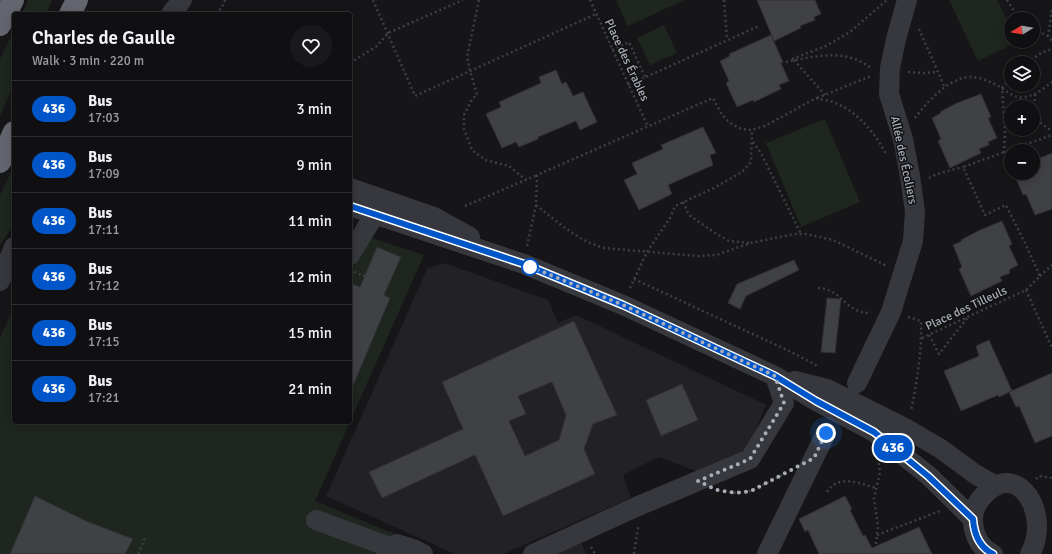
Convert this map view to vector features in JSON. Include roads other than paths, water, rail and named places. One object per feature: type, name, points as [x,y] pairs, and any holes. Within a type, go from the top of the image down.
[{"type":"highway","points":[[0,25],[13,0]]},
{"type":"highway","points":[[71,12],[77,0]]},
{"type":"highway","points":[[0,162],[12,136]]},
{"type":"street","points":[[161,0],[168,12]]},
{"type":"street","points":[[169,0],[169,12]]},
{"type":"street","points":[[171,12],[182,0]]},
{"type":"street","name":"Allée des Écoliers","points":[[857,383],[891,312],[913,242],[915,212],[912,189],[903,139],[889,94],[890,68],[896,39],[900,2]]},
{"type":"street","points":[[352,189],[434,217],[519,262]]},
{"type":"street","points":[[352,207],[445,239],[519,262],[623,305],[775,376],[816,401],[874,432],[928,476],[973,519]]},
{"type":"street","points":[[352,260],[375,214]]},
{"type":"street","points":[[0,265],[12,247]]},
{"type":"street","points":[[0,281],[12,252]]},
{"type":"street","points":[[775,376],[827,389],[907,429],[941,449],[975,474],[996,486]]},
{"type":"street","points":[[533,554],[641,505],[750,459],[784,403],[775,376]]},
{"type":"street","points":[[768,554],[826,433]]},
{"type":"street","points":[[993,554],[988,552],[980,543],[974,532],[973,519],[975,509],[987,492],[996,486],[1007,484],[1018,484],[1029,488],[1048,506],[1050,528],[1038,547],[1030,554]]},
{"type":"street","points":[[316,520],[389,551],[398,544],[423,554]]}]
